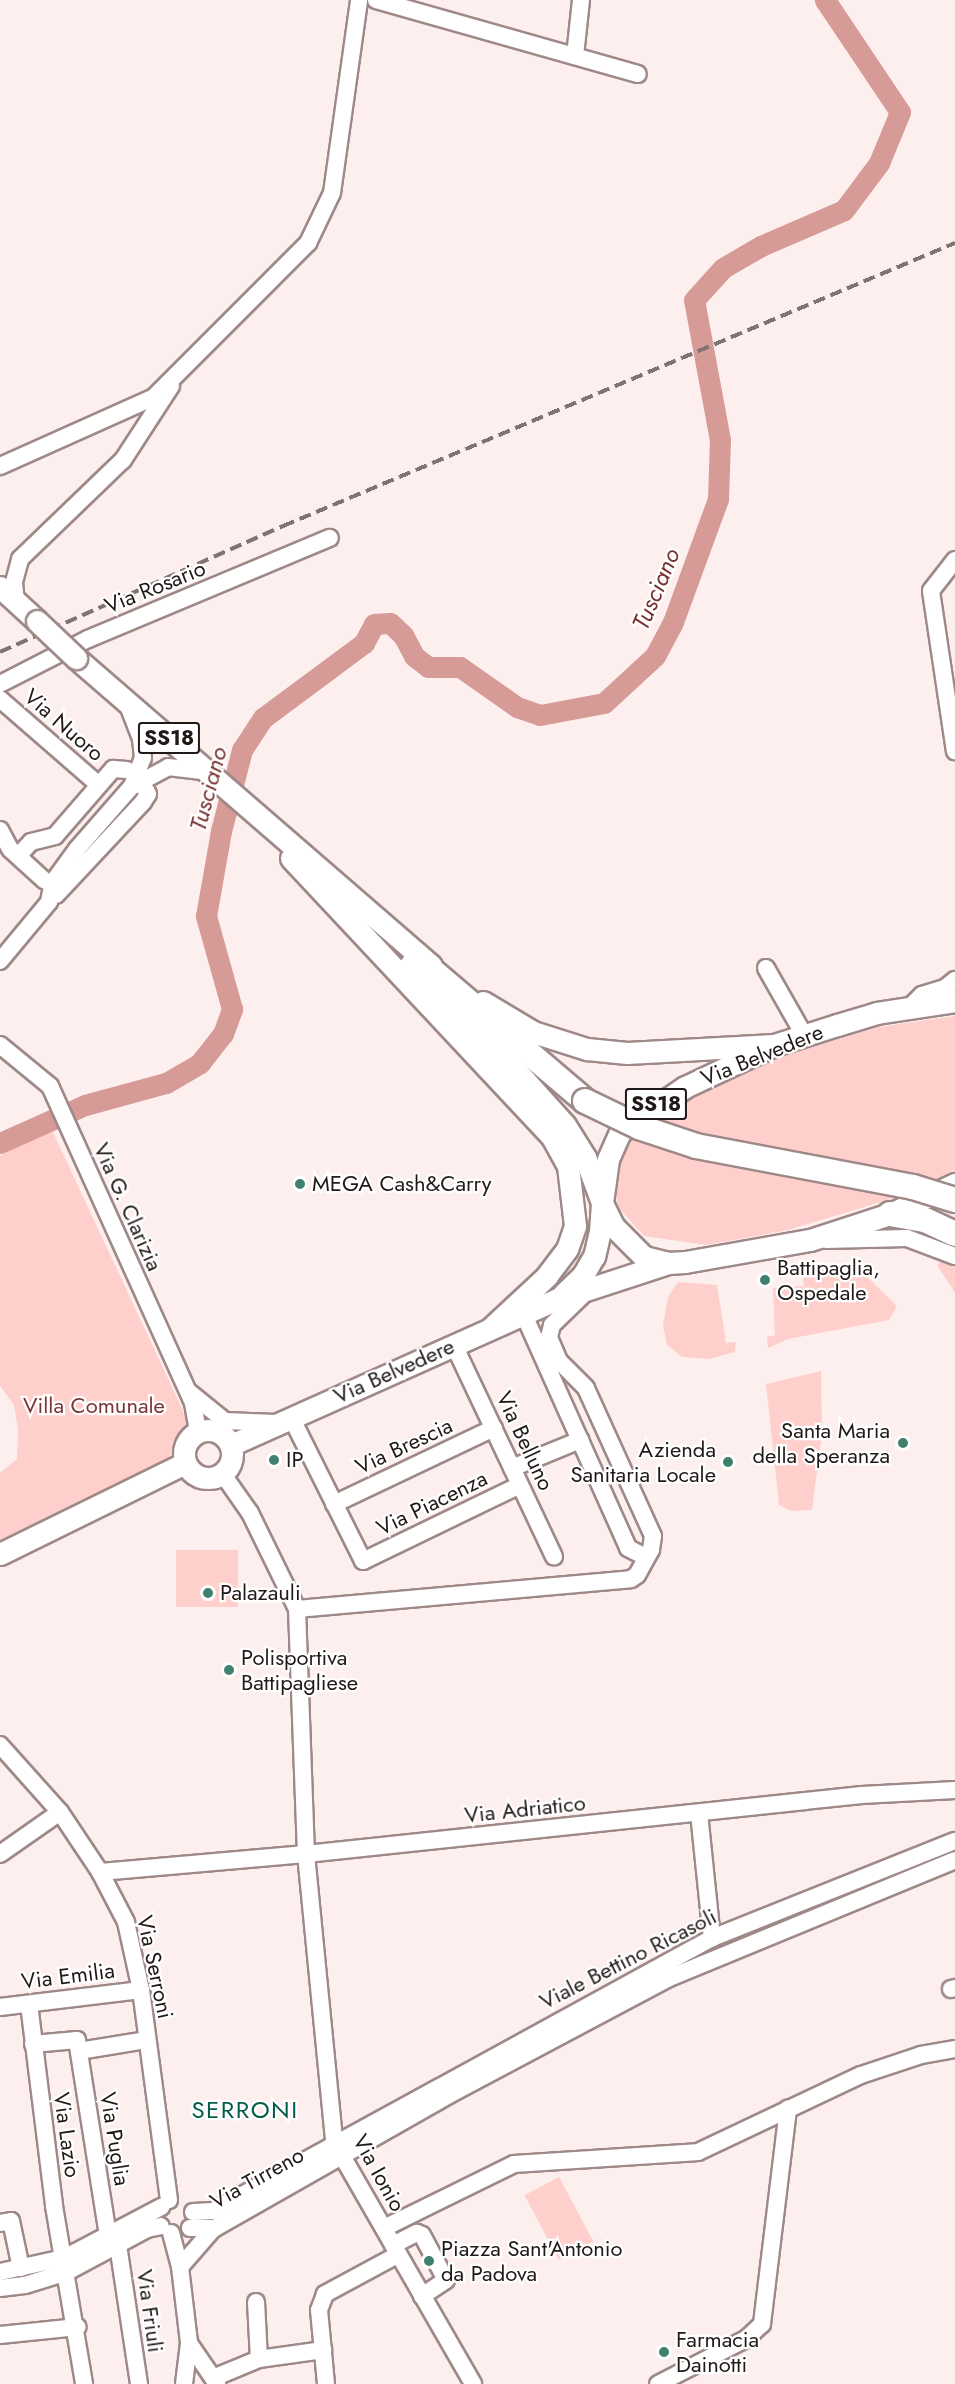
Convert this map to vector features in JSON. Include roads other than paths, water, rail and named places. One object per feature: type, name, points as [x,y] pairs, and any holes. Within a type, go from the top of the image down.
[{"type":"highway","points":[[416,957],[585,1101],[639,1127],[696,1146],[913,1187],[955,1200]]},
{"type":"highway","points":[[890,1214],[925,1220],[955,1234]]},
{"type":"main road","name":"SS18","points":[[0,587],[76,658],[217,778],[416,957],[461,984],[494,1011],[532,1032],[587,1049],[627,1053],[774,1045]]},
{"type":"main road","points":[[267,823],[298,870],[552,1137],[568,1166],[575,1226],[567,1249],[547,1276],[491,1328]]},
{"type":"main road","name":"SS18","points":[[381,926],[408,963],[565,1125],[585,1157],[602,1203]]},
{"type":"main road","name":"Via Belvedere","points":[[558,1299],[583,1275],[594,1256],[608,1159],[620,1132],[685,1087],[774,1045],[910,1007],[955,1001]]},
{"type":"main road","name":"Via Belvedere","points":[[231,1445],[558,1299],[668,1263],[810,1240],[890,1214],[955,1184]]},
{"type":"main road","name":"Via Belvedere","points":[[602,1203],[627,1244],[644,1257],[668,1263]]},
{"type":"main road","points":[[207,1431],[231,1445],[231,1461],[222,1473],[201,1477],[185,1463],[184,1445],[207,1431]]},
{"type":"main road","points":[[0,1554],[185,1463]]},
{"type":"street","points":[[0,466],[134,408],[174,380],[309,243],[332,193],[359,0]]},
{"type":"street","points":[[376,0],[638,74]]},
{"type":"street","points":[[575,56],[581,0]]},
{"type":"street","points":[[16,602],[14,582],[20,559],[123,459],[174,380]]},
{"type":"street","name":"Via Rosario","points":[[0,684],[88,639],[330,538]]},
{"type":"street","points":[[955,560],[931,591],[955,751]]},
{"type":"street","name":"Via Nuoro","points":[[0,699],[99,785]]},
{"type":"street","points":[[49,902],[53,882],[77,849],[134,781],[143,758],[141,739],[127,703]]},
{"type":"street","points":[[134,781],[168,767],[188,767],[217,778]]},
{"type":"street","points":[[0,961],[49,902],[148,794],[134,781],[113,769],[55,836],[31,843],[18,856]]},
{"type":"street","points":[[0,830],[18,856],[45,882]]},
{"type":"street","points":[[0,947],[37,903],[45,882],[77,849]]},
{"type":"street","points":[[766,968],[804,1035]]},
{"type":"street","points":[[910,1007],[922,995],[945,988],[955,980]]},
{"type":"street","name":"Via G. Clarizia","points":[[0,1045],[50,1086],[207,1431]]},
{"type":"street","points":[[810,1240],[907,1238],[955,1256]]},
{"type":"street","points":[[592,1288],[552,1325],[549,1336],[553,1363],[580,1440],[628,1548],[646,1557]]},
{"type":"street","points":[[222,1473],[250,1513],[297,1608],[631,1579],[641,1570],[651,1550],[653,1536],[586,1388],[553,1363],[524,1315]]},
{"type":"street","name":"Via Belluno","points":[[454,1345],[554,1557]]},
{"type":"street","points":[[190,1397],[225,1421],[283,1420],[334,1504]]},
{"type":"street","name":"Via Brescia","points":[[334,1504],[494,1428]]},
{"type":"street","points":[[512,1468],[580,1440]]},
{"type":"street","points":[[591,1464],[616,1454]]},
{"type":"street","name":"Via Piacenza","points":[[334,1504],[363,1562],[520,1485]]},
{"type":"street","name":"Via Ionio","points":[[297,1608],[306,1854],[338,2149],[473,2384]]},
{"type":"street","name":"Via Serroni","points":[[0,1745],[60,1812],[100,1872],[126,1922],[141,1990],[165,2204],[180,2226]]},
{"type":"street","name":"Via Adriatico","points":[[100,1872],[306,1854],[862,1795],[955,1790]]},
{"type":"street","points":[[0,1854],[60,1812]]},
{"type":"street","points":[[699,1813],[712,1938]]},
{"type":"street","name":"Viale Bettino Ricasoli","points":[[338,2149],[712,1938],[955,1840]]},
{"type":"street","name":"Viale Bettino Ricasoli","points":[[338,2149],[669,1978],[955,1860]]},
{"type":"street","name":"Via Emilia","points":[[0,2007],[141,1990]]},
{"type":"street","name":"Via Lazio","points":[[29,2004],[65,2265],[78,2327],[84,2384]]},
{"type":"street","points":[[33,2044],[77,2040],[79,2050],[147,2040]]},
{"type":"street","points":[[384,2228],[514,2164],[681,2155],[698,2152],[788,2109],[896,2062],[955,2049]]},
{"type":"street","name":"Via Puglia","points":[[79,2050],[113,2240]]},
{"type":"street","points":[[658,2384],[746,2339],[762,2324],[788,2109]]},
{"type":"street","name":"Via Tirreno","points":[[180,2226],[338,2149]]},
{"type":"street","name":"Via Tirreno","points":[[180,2226],[214,2228],[338,2149]]},
{"type":"street","points":[[0,2288],[25,2285],[113,2240],[165,2204],[186,2201],[180,2226],[180,2267],[189,2343],[184,2384]]},
{"type":"street","points":[[0,2223],[10,2221],[21,2268]]},
{"type":"street","points":[[113,2240],[180,2226]]},
{"type":"street","points":[[180,2267],[214,2228]]},
{"type":"street","points":[[326,2384],[319,2310],[325,2294],[395,2250],[417,2233],[422,2235],[446,2280],[422,2296]]},
{"type":"street","name":"Via Friuli","points":[[113,2240],[139,2384]]},
{"type":"street","points":[[0,2272],[65,2265]]},
{"type":"street","points":[[256,2302],[259,2359]]},
{"type":"street","points":[[0,2335],[78,2327]]},
{"type":"street","points":[[189,2343],[215,2381],[259,2359],[323,2350]]},
{"type":"waterway","name":"Tusciano","points":[[0,1143],[85,1105],[166,1083],[200,1063],[223,1034],[232,1009],[206,916],[221,831],[242,750],[263,718],[364,643],[374,624],[390,623],[403,635],[414,656],[428,667],[460,667],[517,707],[540,715],[604,703],[655,656],[673,622],[718,499],[720,440],[694,300],[723,268],[761,246],[844,210],[879,163],[900,112],[825,0]]},
{"type":"railway","points":[[0,652],[283,526],[955,243]]},
{"type":"place","name":"MEGA Cash&Carry","points":[[300,1184]]},
{"type":"place","name":"Battipaglia, Ospedale","points":[[765,1280]]},
{"type":"place","name":"Santa Maria della Speranza","points":[[903,1443]]},
{"type":"place","name":"IP","points":[[274,1460]]},
{"type":"place","name":"Azienda Sanitaria Locale","points":[[728,1462]]},
{"type":"place","name":"Palazauli","points":[[208,1593]]},
{"type":"place","name":"Polisportiva Battipagliese","points":[[229,1670]]},
{"type":"place","name":"Piazza Sant'Antonio da Padova","points":[[429,2261]]},
{"type":"place","name":"Farmacia Dainotti","points":[[664,2352]]},
{"type":"district","name":"SERRONI","points":[[245,2110]]},
{"type":"park label","name":"Villa Comunale","points":[[94,1406]]}]
